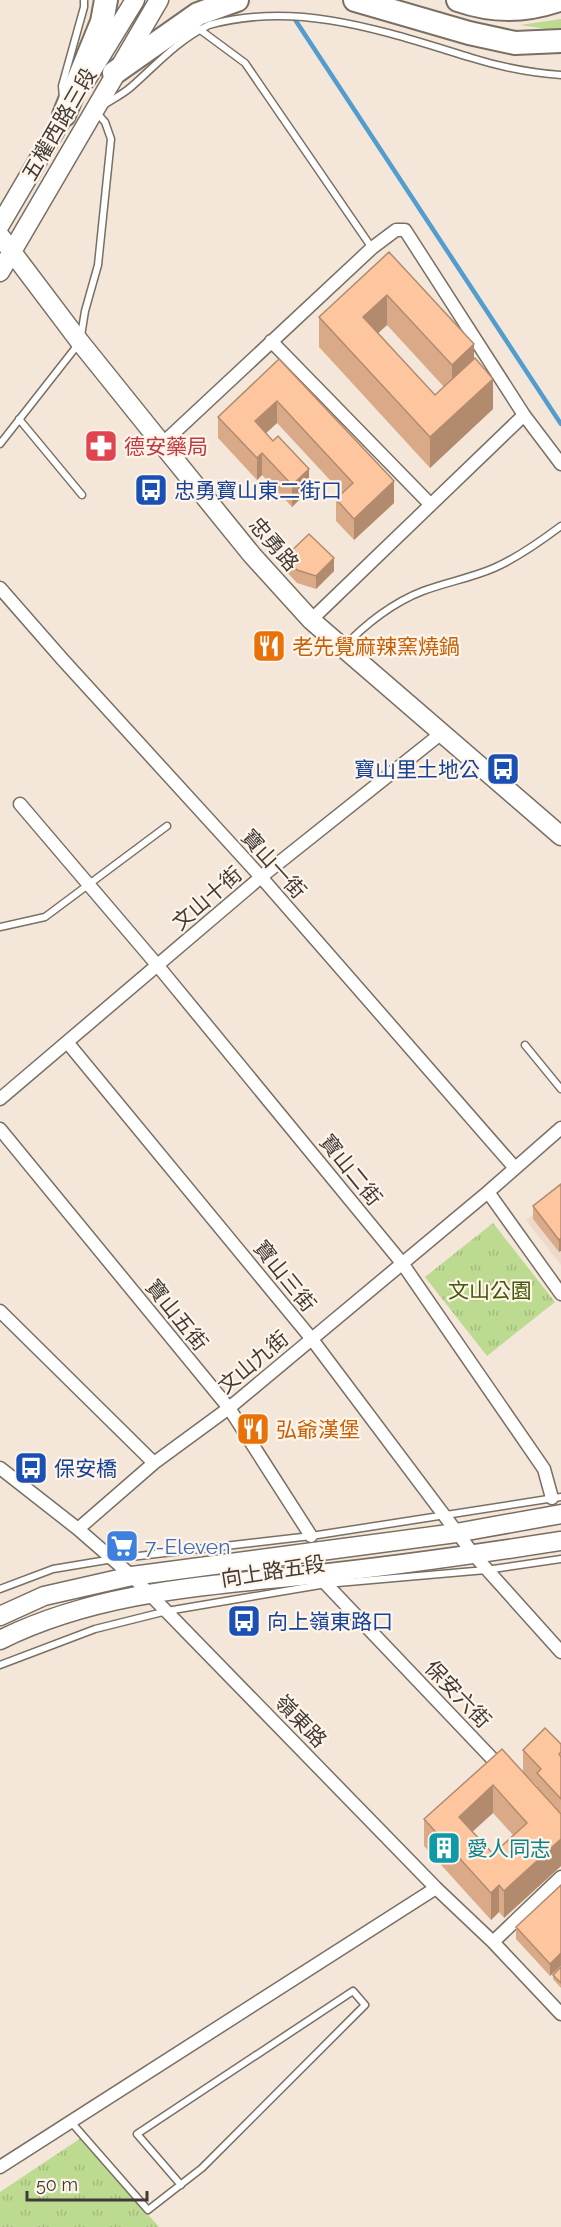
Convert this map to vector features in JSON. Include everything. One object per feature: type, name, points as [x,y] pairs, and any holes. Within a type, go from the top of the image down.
[{"type":"highway","points":[[64,115],[102,22],[106,0]]},
{"type":"highway","points":[[114,73],[198,17],[237,0]]},
{"type":"highway","points":[[458,0],[491,9],[509,10],[527,9],[559,0]]},
{"type":"highway","points":[[351,8],[515,43],[561,41]]},
{"type":"main road","name":"五權西路三段","points":[[0,225],[135,0]]},
{"type":"main road","name":"五權西路三段","points":[[0,272],[114,73],[159,0]]},
{"type":"main road","name":"忠勇路","points":[[0,236],[80,342],[162,444],[252,555],[311,620],[561,836]]},
{"type":"main road","name":"向上路五段","points":[[0,1640],[28,1626],[149,1592],[465,1544],[558,1503]]},
{"type":"main road","name":"向上路五段","points":[[0,1616],[44,1596],[132,1576],[233,1564],[465,1544],[561,1541]]},
{"type":"street","points":[[162,444],[372,248],[396,230],[405,230],[524,415],[561,465]]},
{"type":"street","points":[[271,340],[430,504]]},
{"type":"street","points":[[311,620],[524,415]]},
{"type":"street","name":"寶山一街","points":[[0,588],[261,877],[515,1168]]},
{"type":"street","name":"文山十街","points":[[0,1099],[261,877],[443,732]]},
{"type":"street","name":"寶山二街","points":[[20,804],[158,966],[402,1263],[544,1469],[558,1503]]},
{"type":"street","name":"寶山三街","points":[[67,1042],[311,1338],[486,1570],[561,1652]]},
{"type":"street","name":"文山九街","points":[[78,1529],[154,1463],[229,1408],[488,1192],[561,1128]]},
{"type":"street","name":"寶山五街","points":[[0,1129],[229,1408],[311,1536]]},
{"type":"street","points":[[488,1192],[561,1294]]},
{"type":"street","points":[[0,1311],[154,1463]]},
{"type":"street","name":"嶺東路","points":[[0,1468],[78,1529],[149,1592],[561,2014]]},
{"type":"street","name":"保安六街","points":[[326,1584],[512,1779]]},
{"type":"street","points":[[493,1942],[561,1877]]},
{"type":"street","points":[[0,2168],[436,1888]]},
{"type":"lane","points":[[64,115],[62,86],[84,0]]},
{"type":"lane","points":[[351,8],[390,28],[472,58],[522,70],[561,75]]},
{"type":"lane","points":[[0,444],[80,342],[85,311],[98,265],[111,139],[105,122],[94,111],[128,89],[175,47],[198,17],[262,9]]},
{"type":"lane","points":[[198,17],[245,63],[372,248]]},
{"type":"lane","points":[[19,419],[82,495]]},
{"type":"lane","points":[[344,647],[359,631],[404,601],[423,591],[498,567],[561,526]]},
{"type":"lane","points":[[0,927],[45,917],[166,826]]},
{"type":"lane","points":[[525,1045],[561,1089]]},
{"type":"lane","name":"向上路五段","points":[[0,1589],[53,1569],[114,1559],[311,1536],[444,1515],[558,1503]]},
{"type":"lane","name":"向上路五段","points":[[0,1665],[95,1629],[167,1611],[326,1584],[486,1570],[561,1559]]},
{"type":"lane","points":[[70,2122],[148,2210],[181,2185],[202,2169],[365,2005],[353,1991],[137,2134],[181,2185]]},
{"type":"shaded area","points":[[561,1191],[561,1265],[526,1220]]},
{"type":"green space","points":[[561,19],[561,29],[520,25]]},
{"type":"green space","name":"文山公園","points":[[493,1223],[555,1302],[487,1356],[425,1277]]},
{"type":"green space","points":[[81,2138],[159,2227],[0,2227],[0,2192]]},
{"type":"building","points":[[389,252],[474,344],[452,365],[387,295],[363,317],[435,395],[475,358],[493,379],[430,437],[319,317]]},
{"type":"building","points":[[279,359],[394,481],[354,519],[336,499],[353,483],[277,401],[255,421],[273,441],[278,436],[309,469],[292,485],[262,453],[257,458],[218,417]]},
{"type":"building","points":[[309,534],[334,558],[316,576],[297,570],[285,557]]},
{"type":"building","points":[[561,1184],[561,1238],[559,1240],[533,1206]]},
{"type":"building","points":[[545,1728],[561,1744],[559,1754],[561,1757],[561,1799],[537,1773],[541,1769],[523,1750]]},
{"type":"building","points":[[502,1749],[561,1814],[561,1839],[504,1891],[499,1885],[491,1893],[424,1819]],"holes":[[[493,1785],[527,1823],[493,1854],[459,1817]]]},
{"type":"building","points":[[561,1885],[561,1953],[550,1964],[516,1927]]},
{"type":"building","points":[[561,1967],[561,1983],[553,1975]]},
{"type":"waterway","points":[[292,15],[561,424]]},
{"type":"place","name":"德安藥局","points":[[101,446]]},
{"type":"place","name":"忠勇寶山東二街口","points":[[151,490]]},
{"type":"place","name":"老先覺麻辣窯燒鍋","points":[[269,646]]},
{"type":"place","name":"寶山里土地公","points":[[503,769]]},
{"type":"place","name":"弘爺漢堡","points":[[253,1429]]},
{"type":"place","name":"保安橋","points":[[31,1468]]},
{"type":"place","name":"7-Eleven","points":[[122,1546]]},
{"type":"place","name":"向上嶺東路口","points":[[244,1621]]},
{"type":"place","name":"愛人同志","points":[[444,1848]]}]
